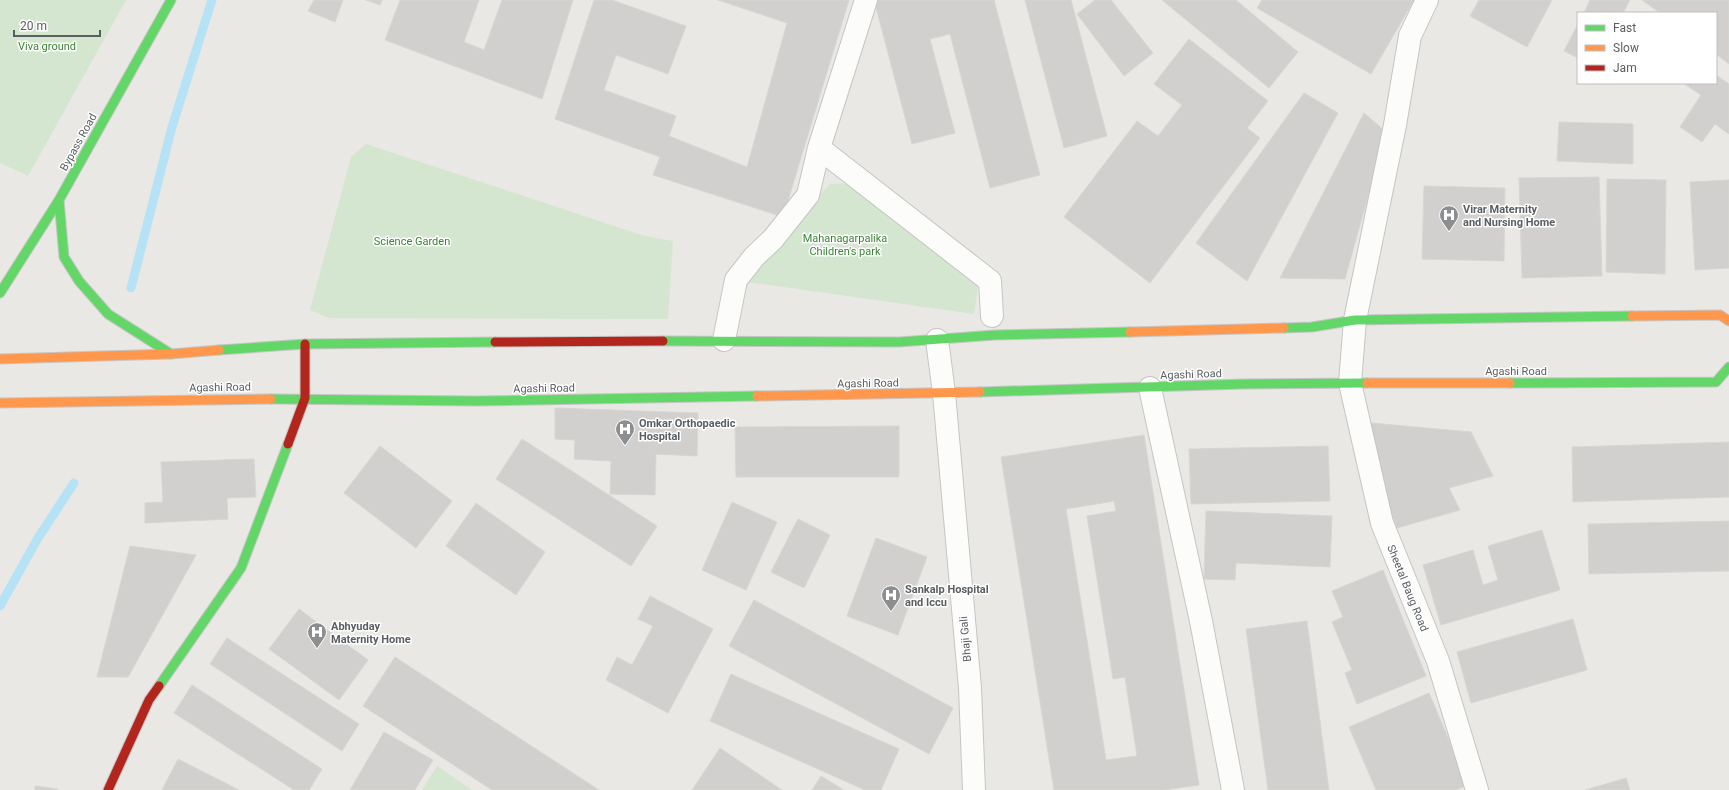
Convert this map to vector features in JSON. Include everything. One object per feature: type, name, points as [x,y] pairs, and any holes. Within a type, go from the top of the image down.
[{"type":"street","name":"Bypass Road","points":[[0,293],[59,200],[171,0]]},
{"type":"street","points":[[724,340],[736,280],[754,257],[773,239],[808,195],[819,148],[866,0]]},
{"type":"street","name":"Sheetal Baug Road","points":[[1426,0],[1410,36],[1395,125],[1355,320],[1350,383],[1382,523],[1438,661],[1476,790]]},
{"type":"street","points":[[819,148],[990,281],[992,316]]},
{"type":"street","points":[[59,200],[64,257],[80,281],[108,314],[171,354]]},
{"type":"street","points":[[0,359],[171,354],[305,344],[724,340],[900,342],[995,335],[1312,327],[1355,320],[1720,315],[1729,321]]},
{"type":"street","name":"Bhaji Gali","points":[[937,340],[944,394],[970,688],[974,790]]},
{"type":"street","points":[[108,790],[149,700],[241,568],[305,398],[305,344]]},
{"type":"street","name":"Agashi Road","points":[[0,403],[305,398],[476,401],[944,394],[1244,384],[1716,382],[1729,367]]},
{"type":"street","points":[[1150,388],[1201,621],[1233,790]]},
{"type":"green space","name":"Viva ground","points":[[0,0],[126,0],[28,176],[0,163]]},
{"type":"green space","name":"Science Garden","points":[[366,144],[645,236],[673,241],[668,319],[329,318],[310,310],[351,157]]},
{"type":"green space","name":"Mahanagarpalika Children's park","points":[[850,183],[978,286],[974,314],[740,281],[830,184]]},
{"type":"green space","points":[[437,766],[472,790],[422,790]]},
{"type":"building","points":[[314,0],[343,0],[335,22],[308,11]]},
{"type":"building","points":[[366,0],[382,0],[380,5]]},
{"type":"building","points":[[400,0],[479,0],[464,42],[484,50],[502,0],[573,0],[542,99],[385,40]]},
{"type":"building","points":[[594,0],[612,0],[686,26],[668,74],[616,55],[604,90],[676,116],[669,136],[747,167],[787,23],[718,0],[849,0],[783,217],[653,175],[660,157],[555,119]]},
{"type":"building","points":[[874,0],[994,0],[1040,175],[990,188],[950,34],[930,39],[955,133],[912,144]]},
{"type":"building","points":[[1025,0],[1071,0],[1107,136],[1064,148]]},
{"type":"building","points":[[1095,0],[1111,0],[1153,53],[1124,76],[1077,14]]},
{"type":"building","points":[[1162,0],[1236,0],[1298,52],[1269,88]]},
{"type":"building","points":[[1262,0],[1414,0],[1371,74],[1257,8]]},
{"type":"building","points":[[1479,0],[1552,0],[1527,47],[1470,16]]},
{"type":"building","points":[[1590,0],[1630,0],[1624,12],[1584,12]]},
{"type":"building","points":[[1642,0],[1729,0],[1729,64],[1717,55],[1717,12],[1659,12]]},
{"type":"building","points":[[1577,26],[1577,58],[1564,51]]},
{"type":"building","points":[[1189,39],[1268,101],[1247,128],[1260,138],[1150,283],[1064,217],[1137,121],[1158,136],[1182,105],[1154,84]]},
{"type":"building","points":[[1717,76],[1729,84],[1729,134],[1715,124],[1702,142],[1680,127],[1701,95],[1684,84],[1717,84]]},
{"type":"building","points":[[1304,93],[1338,113],[1247,281],[1196,243]]},
{"type":"building","points":[[1364,113],[1386,132],[1345,279],[1280,278]]},
{"type":"building","points":[[1559,122],[1633,124],[1633,164],[1557,161]]},
{"type":"building","points":[[1599,177],[1602,276],[1522,278],[1519,178]]},
{"type":"building","points":[[1607,179],[1666,180],[1665,274],[1606,272]]},
{"type":"building","points":[[1729,180],[1729,268],[1695,270],[1690,182]]},
{"type":"building","points":[[1424,186],[1505,188],[1504,261],[1422,259]]},
{"type":"building","points":[[555,408],[698,413],[697,456],[656,454],[655,495],[610,494],[611,461],[574,459],[575,440],[555,439]]},
{"type":"building","points":[[1360,422],[1471,432],[1493,476],[1449,488],[1460,510],[1397,528]]},
{"type":"building","points":[[899,426],[899,477],[736,477],[735,427]]},
{"type":"building","points":[[1144,435],[1199,785],[1164,790],[1054,790],[1001,457]],"holes":[[[1114,501],[1116,511],[1087,516],[1113,679],[1125,677],[1137,756],[1106,760],[1066,509]]]},
{"type":"building","points":[[522,439],[657,526],[631,566],[496,479]]},
{"type":"building","points":[[1729,442],[1729,497],[1573,502],[1572,447]]},
{"type":"building","points":[[380,446],[452,501],[416,548],[344,493]]},
{"type":"building","points":[[1328,446],[1330,501],[1191,504],[1189,449]]},
{"type":"building","points":[[254,459],[256,497],[227,498],[228,519],[145,523],[145,503],[163,502],[161,462]]},
{"type":"building","points":[[732,502],[777,522],[746,590],[702,570]]},
{"type":"building","points":[[476,503],[545,552],[516,595],[446,546]]},
{"type":"building","points":[[1206,511],[1332,516],[1330,567],[1236,563],[1235,580],[1204,579]]},
{"type":"building","points":[[798,519],[830,535],[804,588],[771,572]]},
{"type":"building","points":[[1729,521],[1729,571],[1589,574],[1588,524]]},
{"type":"building","points":[[1542,530],[1560,590],[1441,625],[1423,565],[1473,550],[1483,585],[1498,580],[1488,546]]},
{"type":"building","points":[[876,538],[927,557],[898,635],[847,616]]},
{"type":"building","points":[[130,546],[196,555],[128,677],[97,677]]},
{"type":"building","points":[[1383,570],[1426,676],[1357,704],[1345,673],[1352,670],[1332,622],[1343,617],[1332,591]]},
{"type":"building","points":[[650,596],[713,629],[668,713],[606,680],[617,657],[632,665],[653,626],[638,619]]},
{"type":"building","points":[[754,600],[953,708],[929,754],[729,646]]},
{"type":"building","points":[[299,609],[368,660],[339,700],[269,649]]},
{"type":"building","points":[[1573,619],[1587,670],[1471,703],[1457,652]]},
{"type":"building","points":[[1307,621],[1329,790],[1268,790],[1246,629]]},
{"type":"building","points":[[227,638],[359,724],[342,751],[210,664]]},
{"type":"building","points":[[395,657],[599,790],[492,790],[363,706]]},
{"type":"building","points":[[731,674],[899,749],[881,790],[865,790],[710,721]]},
{"type":"building","points":[[192,685],[322,769],[309,790],[294,790],[174,713]]},
{"type":"building","points":[[1429,693],[1468,785],[1456,790],[1376,790],[1349,727]]},
{"type":"building","points":[[384,732],[433,760],[415,790],[350,790]]},
{"type":"building","points":[[720,748],[782,790],[692,790]]},
{"type":"building","points":[[178,759],[239,790],[162,790]]},
{"type":"building","points":[[821,776],[844,790],[812,790]]},
{"type":"building","points":[[1626,778],[1630,790],[1585,790]]},
{"type":"building","points":[[35,786],[58,789],[58,790],[35,790]]},
{"type":"waterway","points":[[131,288],[172,127],[212,0]]},
{"type":"waterway","points":[[0,606],[38,538],[74,483]]},
{"type":"traffic: fast","points":[[0,293],[59,200],[171,0]]},
{"type":"traffic: fast","points":[[59,200],[64,257],[79,281],[108,314],[171,354]]},
{"type":"traffic: fast","points":[[1284,328],[1312,327],[1355,320],[1632,316]]},
{"type":"traffic: fast","points":[[663,341],[899,342],[995,335],[1130,332]]},
{"type":"traffic: fast","points":[[219,350],[305,344],[495,342]]},
{"type":"traffic: fast","points":[[1510,383],[1716,382],[1729,367]]},
{"type":"traffic: fast","points":[[980,392],[1244,384],[1367,383]]},
{"type":"traffic: fast","points":[[271,399],[476,401],[757,396]]},
{"type":"traffic: fast","points":[[159,686],[241,568],[288,444]]},
{"type":"traffic: slow","points":[[1632,316],[1720,315],[1729,321]]},
{"type":"traffic: slow","points":[[1130,332],[1284,328]]},
{"type":"traffic: slow","points":[[0,359],[171,354],[219,350]]},
{"type":"traffic: slow","points":[[1367,383],[1510,383]]},
{"type":"traffic: slow","points":[[757,396],[980,392]]},
{"type":"traffic: slow","points":[[0,403],[271,399]]},
{"type":"traffic: jam","points":[[495,342],[663,341]]},
{"type":"traffic: jam","points":[[288,444],[305,398],[305,344]]},
{"type":"traffic: jam","points":[[108,790],[149,700],[159,686]]},
{"type":"place","name":"Virar Maternity and Nursing Home","points":[[1449,232]]},
{"type":"place","name":"Omkar Orthopaedic Hospital","points":[[625,446]]},
{"type":"place","name":"Sankalp Hospital and Iccu","points":[[891,612]]},
{"type":"place","name":"Abhyuday Maternity Home","points":[[317,649]]}]
